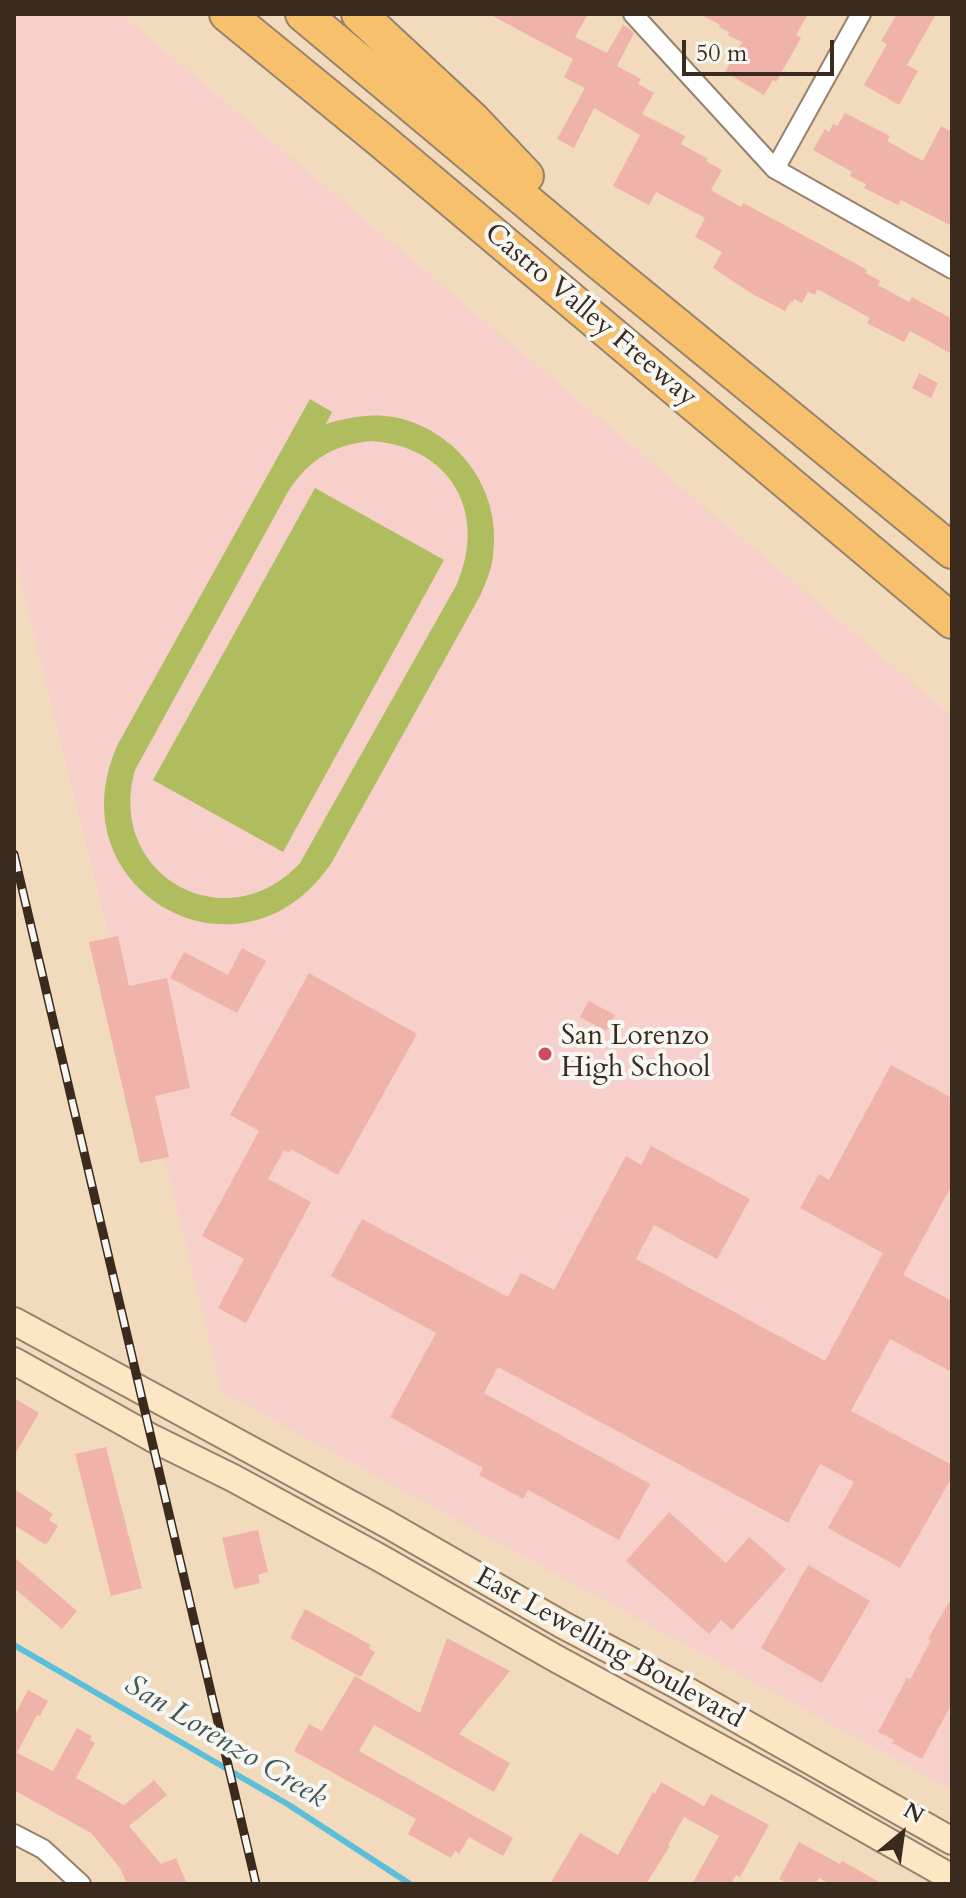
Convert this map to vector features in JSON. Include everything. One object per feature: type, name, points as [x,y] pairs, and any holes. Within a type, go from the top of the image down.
[{"type":"highway","name":"Castro Valley Freeway","points":[[227,14],[952,621]]},
{"type":"highway","name":"Castro Valley Freeway","points":[[303,14],[952,551]]},
{"type":"highway","points":[[359,14],[501,149],[592,256]]},
{"type":"main road","name":"East Lewelling Boulevard","points":[[14,1321],[387,1524],[952,1841]]},
{"type":"main road","name":"East Lewelling Boulevard","points":[[14,1361],[152,1438],[391,1563],[637,1704],[952,1878]]},
{"type":"main road","points":[[637,1704],[652,1673]]},
{"type":"street","points":[[633,14],[775,169],[952,269]]},
{"type":"street","points":[[775,169],[861,14]]},
{"type":"street","points":[[14,1834],[43,1849],[81,1884]]},
{"type":"shaded area","name":"San Lorenzo High School","points":[[14,14],[121,14],[952,716],[952,1790],[222,1392],[14,553]]},
{"type":"green space","points":[[310,399],[332,412],[326,424],[377,415],[417,424],[456,449],[471,466],[483,486],[494,531],[490,570],[480,596],[332,862],[294,902],[251,921],[207,923],[166,909],[133,881],[111,843],[104,797],[118,744]],"holes":[[[371,441],[399,446],[422,455],[441,469],[455,487],[464,508],[468,532],[457,584],[300,863],[270,886],[239,897],[207,896],[178,886],[155,867],[138,840],[130,807],[135,770],[297,479],[324,455],[345,446]]]},
{"type":"green space","points":[[315,488],[444,560],[283,852],[153,780]]},
{"type":"building","points":[[489,14],[588,14],[575,37],[607,53],[623,25],[630,29],[634,33],[617,66],[641,79],[638,84],[654,93],[642,114],[685,136],[681,144],[722,170],[711,190],[741,207],[743,203],[867,270],[865,273],[880,281],[878,285],[909,302],[912,297],[952,319],[952,354],[910,331],[904,342],[867,323],[870,318],[817,289],[815,295],[808,292],[802,303],[794,299],[791,301],[785,311],[713,268],[722,252],[695,237],[705,218],[656,192],[649,205],[613,186],[640,135],[594,108],[574,148],[557,139],[585,88],[564,77],[573,59]]},
{"type":"building","points":[[700,14],[808,14],[796,35],[801,38],[776,82],[773,80],[764,95],[725,72],[742,42]]},
{"type":"building","points":[[897,14],[936,14],[907,65],[918,71],[899,105],[864,85],[887,44],[881,41]]},
{"type":"building","points":[[845,113],[890,136],[887,141],[923,161],[941,126],[952,132],[952,226],[901,200],[898,205],[864,188],[866,184],[850,176],[852,172],[813,150],[825,129],[829,132],[833,124],[837,126]]},
{"type":"building","points":[[919,373],[938,383],[931,398],[912,388]]},
{"type":"building","points":[[118,936],[129,986],[167,978],[190,1088],[155,1096],[169,1157],[140,1163],[89,942]]},
{"type":"building","points":[[242,948],[266,961],[237,1013],[170,978],[184,952],[228,975]]},
{"type":"building","points":[[309,973],[417,1034],[338,1175],[291,1149],[289,1153],[284,1150],[268,1179],[311,1202],[246,1323],[218,1308],[244,1259],[202,1236],[259,1131],[230,1115]]},
{"type":"building","points":[[589,1001],[615,1015],[606,1031],[580,1017]]},
{"type":"building","points":[[891,1065],[952,1098],[952,1185],[903,1275],[952,1301],[952,1372],[890,1339],[851,1411],[952,1465],[952,1477],[900,1568],[828,1528],[854,1482],[820,1464],[788,1523],[498,1367],[484,1393],[650,1484],[619,1540],[528,1490],[523,1499],[479,1475],[483,1468],[390,1417],[436,1333],[331,1276],[362,1219],[508,1297],[521,1273],[554,1290],[626,1156],[641,1165],[651,1146],[750,1199],[717,1259],[654,1225],[636,1259],[825,1361],[883,1253],[800,1208],[819,1174],[829,1180]]},
{"type":"building","points":[[14,1398],[39,1413],[14,1456]]},
{"type":"building","points":[[106,1447],[142,1588],[111,1596],[75,1454]]},
{"type":"building","points":[[14,1489],[53,1514],[49,1520],[58,1526],[46,1545],[14,1525]]},
{"type":"building","points":[[669,1512],[726,1563],[749,1537],[786,1569],[732,1630],[721,1620],[709,1634],[626,1561]]},
{"type":"building","points":[[258,1530],[268,1572],[258,1575],[260,1583],[234,1589],[222,1538]]},
{"type":"building","points":[[14,1557],[77,1611],[62,1629],[14,1588]]},
{"type":"building","points":[[808,1565],[870,1601],[822,1683],[761,1648]]},
{"type":"building","points":[[952,1597],[952,1703],[922,1759],[878,1732],[907,1678],[910,1680],[931,1640],[928,1639]]},
{"type":"building","points":[[305,1609],[371,1645],[369,1648],[375,1652],[361,1677],[290,1638]]},
{"type":"building","points":[[447,1638],[510,1671],[459,1734],[510,1763],[494,1792],[374,1725],[359,1751],[513,1838],[503,1856],[469,1837],[459,1854],[455,1851],[451,1858],[408,1834],[416,1819],[294,1751],[309,1724],[322,1731],[355,1676],[420,1713]]},
{"type":"building","points":[[28,1690],[48,1701],[17,1753],[53,1771],[77,1728],[92,1736],[90,1740],[95,1743],[76,1778],[124,1805],[154,1780],[167,1795],[129,1826],[161,1864],[176,1858],[187,1884],[127,1884],[120,1868],[91,1833],[14,1790],[14,1716]]},
{"type":"building","points":[[661,1782],[704,1806],[711,1794],[769,1825],[740,1877],[736,1875],[731,1884],[692,1884],[719,1836],[684,1817],[646,1884],[550,1884],[580,1833],[618,1855]]},
{"type":"building","points":[[799,1842],[883,1884],[830,1884],[819,1878],[816,1884],[789,1884],[779,1879]]},
{"type":"waterway","name":"San Lorenzo Creek","points":[[14,1645],[289,1805],[410,1884]]},
{"type":"railway","points":[[14,854],[256,1884]]},
{"type":"place","name":"San Lorenzo High School","points":[[545,1054]]}]
